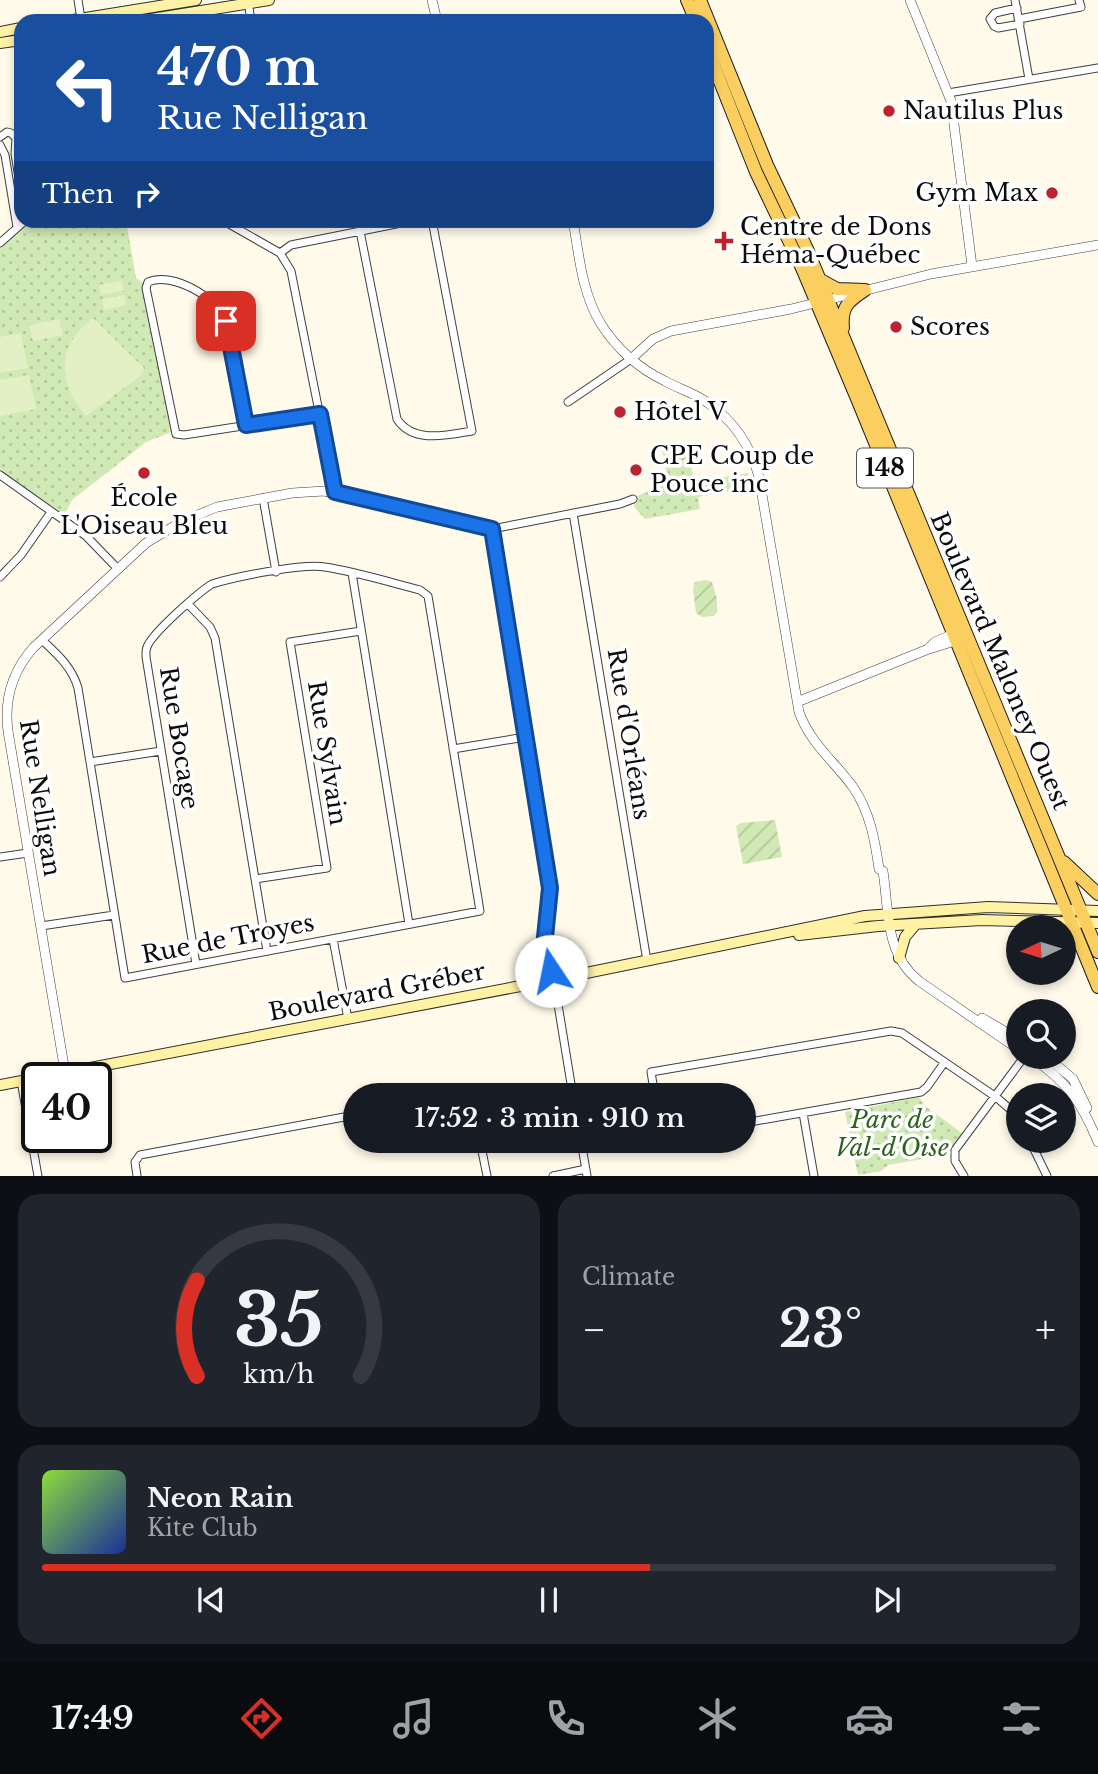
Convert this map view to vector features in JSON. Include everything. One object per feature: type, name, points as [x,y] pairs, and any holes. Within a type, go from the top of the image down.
[{"type":"main road","points":[[111,14],[196,0]]},
{"type":"main road","points":[[180,14],[269,0]]},
{"type":"main road","name":"Boulevard Maloney Ouest","points":[[714,41],[756,172],[845,342],[911,504],[1069,915]]},
{"type":"main road","name":"Boulevard Maloney Ouest","points":[[714,62],[819,279],[822,301],[961,635],[1088,919],[1098,952]]},
{"type":"main road","points":[[819,279],[837,289],[865,290]]},
{"type":"main road","points":[[845,342],[843,309],[848,301],[865,290]]},
{"type":"main road","points":[[1059,857],[1098,894]]},
{"type":"main road","name":"Boulevard Gréber","points":[[112,1063],[762,939],[988,907],[1067,909],[1088,919],[1098,912]]},
{"type":"main road","name":"Boulevard Gréber","points":[[889,920],[915,925],[1006,921]]},
{"type":"main road","points":[[899,958],[905,937],[915,925]]},
{"type":"main road","name":"Boulevard Maloney Ouest","points":[[1076,932],[1098,987]]},
{"type":"main road","name":"Boulevard Gréber","points":[[0,1085],[20,1082]]},
{"type":"street","points":[[910,0],[951,101],[972,266]]},
{"type":"street","points":[[1029,79],[1020,21],[1016,4],[995,13],[990,19],[998,28],[1020,21],[1081,7],[1079,0]]},
{"type":"street","points":[[947,93],[1098,68]]},
{"type":"street","points":[[0,145],[5,155],[14,209]]},
{"type":"street","points":[[0,243],[16,228]]},
{"type":"street","points":[[237,228],[280,253],[293,279],[335,492]]},
{"type":"street","points":[[280,253],[290,246],[375,228]]},
{"type":"street","points":[[360,231],[397,419],[403,427],[416,433],[443,436],[472,431],[434,228]]},
{"type":"street","points":[[574,228],[582,276],[602,326],[631,359],[650,373],[694,394],[716,409],[736,429],[750,452],[759,477],[802,720],[813,741],[852,786],[869,819],[880,869],[883,871],[891,938],[899,958],[909,972],[923,984],[1006,1041]]},
{"type":"street","points":[[568,402],[662,334],[822,301],[921,276],[1098,245]]},
{"type":"street","points":[[246,425],[226,321],[221,311],[208,297],[177,283],[159,279],[148,282],[146,288],[176,434],[184,435],[320,414]]},
{"type":"street","points":[[0,475],[86,536],[117,568]]},
{"type":"street","name":"Rue Nelligan","points":[[63,1062],[4,721],[15,675],[28,654],[42,640],[146,543],[181,522],[216,507],[315,491],[335,492],[492,529],[620,504],[633,499]]},
{"type":"street","points":[[263,498],[276,572]]},
{"type":"street","points":[[0,577],[3,569],[21,555],[51,512]]},
{"type":"street","name":"Rue d'Orléans","points":[[573,513],[647,961]]},
{"type":"street","points":[[492,529],[550,888],[545,937],[571,1083]]},
{"type":"street","name":"Rue Bocage","points":[[196,964],[146,650],[152,639],[212,584],[276,572],[317,566],[420,590],[428,596],[480,911]]},
{"type":"street","points":[[352,573],[409,924]]},
{"type":"street","points":[[188,604],[206,623],[215,638],[267,951]]},
{"type":"street","name":"Rue Sylvain","points":[[255,879],[327,869],[290,642],[361,631]]},
{"type":"street","points":[[797,702],[961,635]]},
{"type":"street","name":"Rue de Troyes","points":[[42,640],[66,664],[76,680],[125,978],[480,911]]},
{"type":"street","points":[[453,749],[525,737]]},
{"type":"street","points":[[90,762],[161,751]]},
{"type":"street","points":[[0,857],[28,853]]},
{"type":"street","points":[[40,926],[114,915]]},
{"type":"street","points":[[333,939],[348,1018]]},
{"type":"street","points":[[923,984],[1006,1032]]},
{"type":"street","points":[[653,1083],[651,1072],[891,1031],[902,1033],[1006,1106]]},
{"type":"street","points":[[756,1121],[921,1093],[944,1063]]},
{"type":"street","points":[[964,1175],[955,1161],[955,1150],[1016,1069]]},
{"type":"street","points":[[1046,1069],[1064,1083],[1081,1106],[1093,1130]]},
{"type":"street","points":[[1062,1069],[1077,1086],[1098,1142]]},
{"type":"street","points":[[20,1082],[38,1175]]},
{"type":"street","points":[[803,1113],[814,1175]]},
{"type":"street","points":[[138,1175],[135,1162],[140,1155],[343,1117]]},
{"type":"street","points":[[482,1153],[487,1175]]},
{"type":"street","points":[[554,1175],[587,1172],[583,1153]]},
{"type":"street","points":[[1036,1153],[1047,1175]]},
{"type":"green space","points":[[18,228],[127,228],[136,278],[146,285],[174,431],[146,442],[72,500],[62,519],[0,475],[0,243]]},
{"type":"green space","points":[[121,281],[124,291],[101,295],[99,285]]},
{"type":"green space","points":[[124,295],[126,305],[104,310],[102,299]]},
{"type":"green space","points":[[93,318],[144,368],[143,374],[86,416],[70,390],[65,365],[72,340]]},
{"type":"green space","points":[[59,319],[63,335],[33,341],[29,325]]},
{"type":"green space","points":[[21,333],[28,368],[0,373],[0,337]]},
{"type":"green space","points":[[29,375],[36,409],[0,416],[0,380]]},
{"type":"green space","points":[[687,444],[694,482],[748,473],[751,487],[698,497],[700,509],[645,519],[635,508],[633,499],[656,486],[657,481],[668,479],[662,448]]},
{"type":"green space","points":[[695,582],[712,582],[717,599],[717,612],[713,616],[702,617],[696,613],[693,589]]},
{"type":"green space","points":[[775,820],[782,857],[743,864],[736,826],[741,823]]},
{"type":"green space","name":"Parc de Val-d'Oise","points":[[919,1097],[925,1106],[963,1134],[951,1154],[888,1165],[881,1171],[858,1175],[845,1112]]},
{"type":"place","name":"Nautilus Plus","points":[[889,111]]},
{"type":"place","name":"Gym Max","points":[[1052,193]]},
{"type":"place","name":"Centre de Dons Héma-Québec","points":[[724,241]]},
{"type":"place","name":"Scores","points":[[896,327]]},
{"type":"place","name":"Hôtel V","points":[[620,412]]},
{"type":"place","name":"CPE Coup de Pouce inc","points":[[636,470]]},
{"type":"place","name":"École L'Oiseau Bleu","points":[[144,473]]},
{"type":"route","points":[[226,321],[246,425],[320,414],[335,492],[492,529],[550,888],[545,937],[551,971]]}]
